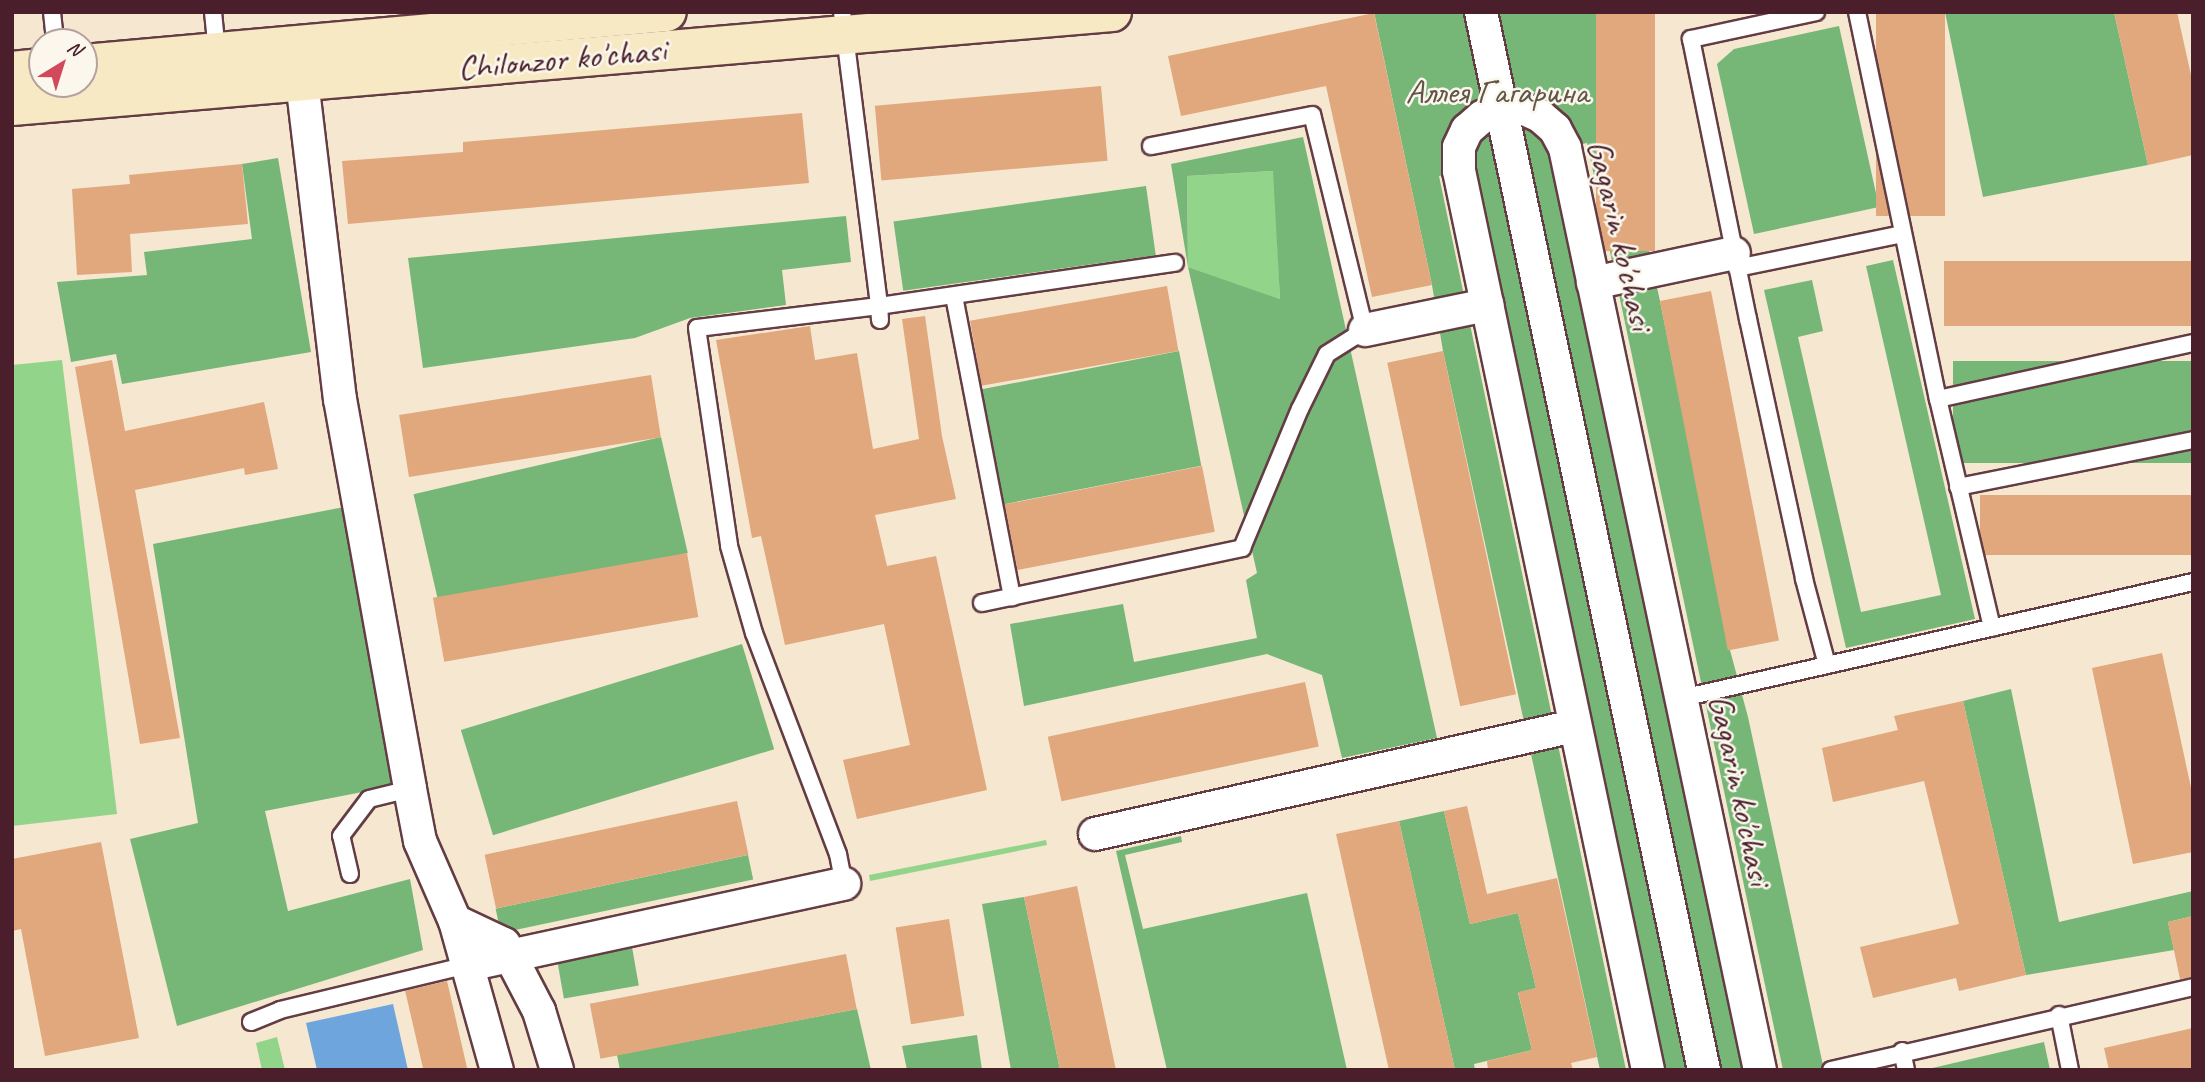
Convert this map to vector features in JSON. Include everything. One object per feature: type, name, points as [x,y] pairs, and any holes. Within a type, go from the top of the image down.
[{"type":"main road","name":"Chilonzor ko'chasi","points":[[12,106],[667,12]]},
{"type":"main road","name":"Chilonzor ko'chasi","points":[[98,63],[218,52],[300,63],[843,24],[1112,12]]},
{"type":"street","points":[[1481,12],[1704,1070]]},
{"type":"street","points":[[300,63],[340,399],[420,841],[455,921],[497,1070]]},
{"type":"street","points":[[1501,109],[1482,117],[1467,130],[1459,147],[1458,159],[1648,1070]]},
{"type":"street","name":"Gagarin ko'chasi","points":[[1501,109],[1531,111],[1548,121],[1560,138],[1760,1070]]},
{"type":"street","points":[[1593,282],[1735,261]]},
{"type":"street","points":[[1365,330],[1487,304]]},
{"type":"street","points":[[1095,834],[1575,726]]},
{"type":"street","points":[[468,965],[844,884]]},
{"type":"street","points":[[455,921],[504,944],[539,1011],[557,1070]]},
{"type":"lane","points":[[213,12],[218,52]]},
{"type":"lane","points":[[1816,12],[1691,39],[1735,261],[1804,579],[1828,665]]},
{"type":"lane","points":[[1857,12],[1938,399],[1992,628]]},
{"type":"lane","points":[[843,24],[880,313]]},
{"type":"lane","points":[[982,603],[1242,548],[1300,409],[1327,354],[1365,330],[1312,115],[1151,146]]},
{"type":"lane","points":[[1735,261],[1903,234]]},
{"type":"lane","points":[[844,884],[838,854],[754,633],[729,546],[697,328],[880,313],[954,296],[1175,263]]},
{"type":"lane","points":[[954,296],[1012,597]]},
{"type":"lane","points":[[1938,399],[2193,343]]},
{"type":"lane","points":[[1958,487],[2193,440]]},
{"type":"lane","points":[[1682,698],[2193,582]]},
{"type":"lane","points":[[350,874],[341,836],[369,800],[410,789]]},
{"type":"lane","points":[[251,1023],[280,1010],[468,965]]},
{"type":"lane","points":[[1830,1070],[2059,1015],[2193,987]]},
{"type":"lane","points":[[2059,1015],[2070,1070]]},
{"type":"lane","points":[[1902,1051],[1906,1070]]},
{"type":"green space","name":"Аллея Гагарина","points":[[1374,12],[1596,12],[1660,301],[1730,650],[1748,717],[1824,1070],[1783,1070],[1587,143],[1551,151],[1745,1070],[1664,1070],[1473,169],[1439,176],[1626,1070],[1600,1070],[1443,351],[1432,285]]},
{"type":"green space","points":[[1945,12],[2114,12],[2148,165],[1983,197]]},
{"type":"green space","points":[[1839,26],[1879,207],[1754,234],[1717,64],[1734,49]]},
{"type":"green space","points":[[1303,137],[1437,738],[1342,758],[1322,675],[1267,654],[1024,706],[1010,624],[1123,604],[1134,662],[1257,638],[1246,580],[1257,573],[1188,267],[1171,164]],"holes":[[[1273,171],[1280,299],[1188,267],[1187,176]]]},
{"type":"green space","points":[[278,158],[311,352],[122,384],[116,354],[71,362],[57,282],[147,275],[144,252],[252,239],[242,164]]},
{"type":"green space","points":[[1274,171],[1280,300],[1188,267],[1187,176]]},
{"type":"green space","points":[[1146,186],[1156,255],[903,291],[893,221]]},
{"type":"green space","points":[[846,216],[851,262],[782,270],[786,305],[690,318],[635,338],[423,368],[408,258]]},
{"type":"green space","points":[[1893,260],[1975,619],[1846,648],[1764,290],[1812,280],[1823,331],[1798,337],[1861,612],[1941,595],[1866,266]]},
{"type":"green space","points":[[1179,351],[1201,466],[1004,504],[982,389]]},
{"type":"green space","points":[[62,360],[117,814],[12,826],[12,365]]},
{"type":"green space","points":[[1953,361],[2193,361],[2193,463],[1953,463]]},
{"type":"green space","points":[[661,437],[688,553],[440,610],[414,494]]},
{"type":"green space","points":[[344,507],[393,786],[265,811],[288,911],[410,879],[423,950],[177,1026],[130,839],[198,823],[153,544]]},
{"type":"green space","points":[[742,644],[774,749],[493,835],[461,730]]},
{"type":"green space","points":[[2011,689],[2059,922],[2193,891],[2193,916],[2168,922],[2174,950],[2026,975],[1963,701]]},
{"type":"green space","points":[[1444,811],[1470,924],[1518,913],[1536,988],[1518,993],[1532,1050],[1474,1064],[1475,1070],[1455,1070],[1399,821]]},
{"type":"green space","points":[[1181,836],[1182,842],[1125,855],[1143,929],[1307,893],[1347,1070],[1167,1070],[1116,851]]},
{"type":"green space","points":[[1046,840],[1047,845],[870,881],[869,875]]},
{"type":"green space","points":[[748,855],[753,879],[501,933],[496,909]]},
{"type":"green space","points":[[1024,897],[1060,1070],[1011,1070],[982,904]]},
{"type":"green space","points":[[632,947],[639,985],[564,999],[557,960]]},
{"type":"green space","points":[[857,1009],[871,1070],[620,1070],[617,1055]]},
{"type":"green space","points":[[977,1035],[982,1070],[907,1070],[902,1046]]},
{"type":"green space","points":[[277,1037],[285,1070],[262,1070],[256,1043]]},
{"type":"green space","points":[[2044,1042],[2050,1070],[1924,1070]]},
{"type":"water","points":[[393,1004],[408,1070],[317,1070],[306,1023]]},
{"type":"building","points":[[1596,12],[1655,12],[1655,251],[1596,251]]},
{"type":"building","points":[[1876,12],[1945,12],[1945,216],[1876,216]]},
{"type":"building","points":[[2114,12],[2177,12],[2193,84],[2193,155],[2148,165]]},
{"type":"building","points":[[1374,13],[1432,285],[1372,297],[1326,86],[1181,116],[1168,56]]},
{"type":"building","points":[[1101,86],[1108,161],[881,180],[875,106]]},
{"type":"building","points":[[802,113],[809,183],[348,224],[342,161],[463,152],[463,142]]},
{"type":"building","points":[[242,164],[248,224],[130,234],[132,272],[77,275],[72,189],[130,184],[129,175]]},
{"type":"building","points":[[1944,261],[2193,261],[2193,326],[1944,326]]},
{"type":"building","points":[[1167,286],[1178,351],[981,386],[970,321]]},
{"type":"building","points":[[1711,291],[1779,640],[1728,650],[1660,301]]},
{"type":"building","points":[[925,316],[942,436],[956,499],[875,515],[887,566],[936,556],[987,790],[857,819],[843,760],[910,745],[884,624],[785,645],[761,536],[752,538],[716,340],[810,326],[815,360],[857,353],[873,449],[919,439],[902,319]]},
{"type":"building","points":[[1443,351],[1516,694],[1460,706],[1387,363]]},
{"type":"building","points":[[112,360],[125,431],[264,402],[278,469],[245,475],[244,468],[135,490],[180,738],[140,744],[75,367]]},
{"type":"building","points":[[651,375],[661,437],[409,477],[399,415]]},
{"type":"building","points":[[1202,466],[1215,532],[1017,570],[1005,504]]},
{"type":"building","points":[[1980,495],[2193,495],[2193,555],[1980,555]]},
{"type":"building","points":[[687,553],[698,617],[444,662],[433,598]]},
{"type":"building","points":[[2162,653],[2193,797],[2193,852],[2133,864],[2092,668]]},
{"type":"building","points":[[1305,682],[1319,747],[1061,801],[1048,737]]},
{"type":"building","points":[[1963,701],[2026,975],[1959,991],[1956,978],[1873,998],[1860,947],[1959,924],[1924,781],[1833,802],[1822,748],[1898,730],[1894,716]]},
{"type":"building","points":[[737,801],[748,855],[496,908],[485,855]]},
{"type":"building","points":[[1467,806],[1487,894],[1557,878],[1597,1057],[1571,1063],[1573,1070],[1488,1070],[1487,1061],[1532,1050],[1518,992],[1536,988],[1518,913],[1470,924],[1444,811]]},
{"type":"building","points":[[1399,821],[1455,1070],[1389,1070],[1356,924],[1336,834]]},
{"type":"building","points":[[101,842],[139,1038],[45,1056],[21,929],[12,931],[12,859]]},
{"type":"building","points":[[1077,886],[1116,1070],[1060,1070],[1024,897]]},
{"type":"building","points":[[2193,916],[2193,977],[2180,979],[2168,922]]},
{"type":"building","points":[[949,919],[964,1016],[911,1024],[896,927]]},
{"type":"building","points":[[846,954],[857,1009],[600,1059],[590,1004]]},
{"type":"building","points":[[447,981],[467,1070],[423,1070],[405,991]]},
{"type":"building","points":[[2193,1028],[2193,1070],[2109,1070],[2104,1048]]}]
